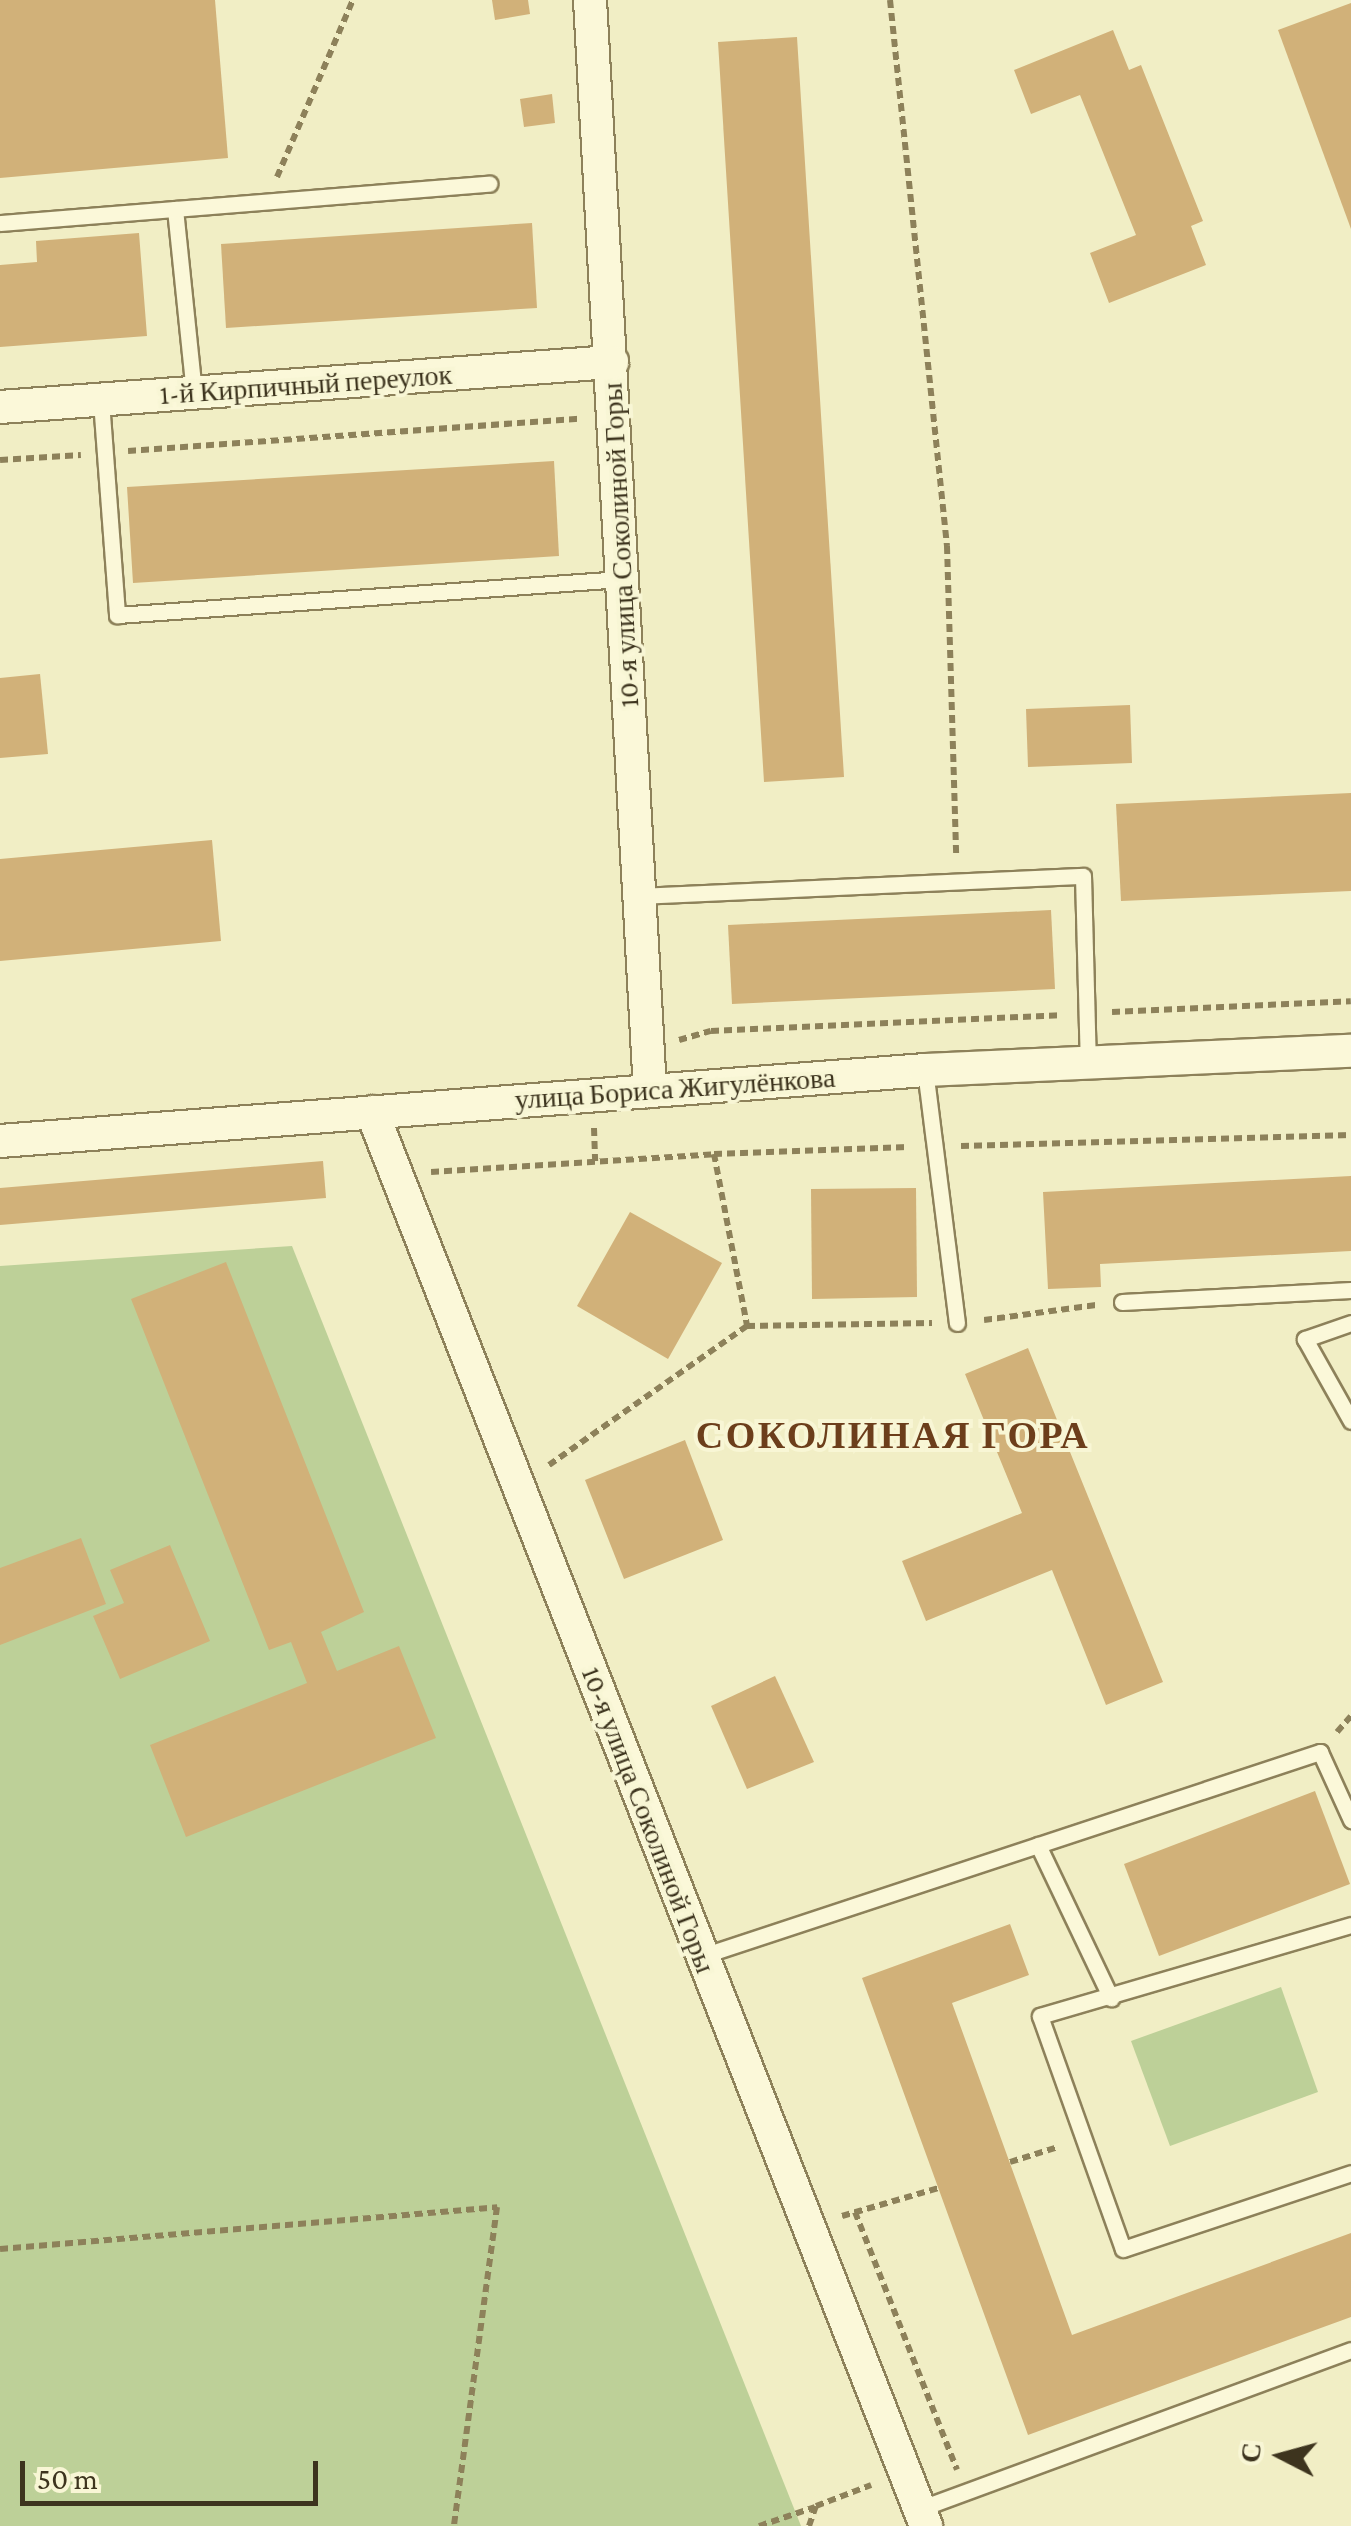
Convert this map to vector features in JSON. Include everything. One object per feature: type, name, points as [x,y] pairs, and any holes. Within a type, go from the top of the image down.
[{"type":"street","name":"10-я улица Соколиной Горы","points":[[590,0],[650,1091]]},
{"type":"street","name":"1-й Кирпичный переулок","points":[[0,408],[612,362]]},
{"type":"street","name":"улица Бориса Жигулёнкова","points":[[0,1141],[925,1070],[1351,1051]]},
{"type":"street","name":"10-я улица Соколиной Горы","points":[[372,1112],[922,2517]]},
{"type":"lane","points":[[0,222],[489,184]]},
{"type":"lane","points":[[175,208],[194,393]]},
{"type":"lane","points":[[101,401],[117,615],[623,578]]},
{"type":"lane","points":[[640,896],[1082,876],[1088,1063]]},
{"type":"lane","points":[[925,1070],[957,1323]]},
{"type":"lane","points":[[1122,1302],[1351,1290]]},
{"type":"lane","points":[[1351,1323],[1305,1338],[1351,1421]]},
{"type":"lane","points":[[702,1956],[1320,1752],[1351,1820]]},
{"type":"lane","points":[[1038,1845],[1111,1998]]},
{"type":"lane","points":[[1351,1925],[1040,2016],[1123,2249],[1351,2174]]},
{"type":"lane","points":[[922,2517],[966,2491],[1351,2350]]},
{"type":"path","points":[[266,201],[353,0]]},
{"type":"path","points":[[890,0],[948,546],[957,881]]},
{"type":"path","points":[[0,460],[588,418],[589,436]]},
{"type":"path","points":[[714,1154],[1351,1135]]},
{"type":"path","points":[[517,1487],[747,1326],[957,1323],[1122,1302]]},
{"type":"path","points":[[1010,2162],[1084,2139]]},
{"type":"path","points":[[808,2227],[939,2188]]},
{"type":"path","points":[[0,2249],[497,2207],[454,2526]]},
{"type":"path","points":[[855,2212],[966,2491]]},
{"type":"path","points":[[759,2526],[871,2485]]},
{"type":"path","points":[[809,2526],[816,2506]]},
{"type":"green space","points":[[292,1246],[801,2526],[0,2526],[0,1266]]},
{"type":"green space","points":[[1281,1987],[1318,2092],[1170,2146],[1131,2041]]},
{"type":"building","points":[[0,0],[215,0],[228,158],[0,178]]},
{"type":"building","points":[[492,0],[528,0],[530,14],[495,20]]},
{"type":"building","points":[[1351,3],[1351,229],[1278,30]]},
{"type":"building","points":[[1113,30],[1129,70],[1141,65],[1203,221],[1191,226],[1206,265],[1109,303],[1090,253],[1136,235],[1080,95],[1031,114],[1014,70]]},
{"type":"building","points":[[797,37],[844,777],[764,782],[718,42]]},
{"type":"building","points":[[552,94],[555,123],[524,127],[520,99]]},
{"type":"building","points":[[532,223],[537,308],[226,328],[221,244]]},
{"type":"building","points":[[139,233],[147,336],[0,347],[0,265],[37,262],[36,241]]},
{"type":"building","points":[[554,461],[559,556],[133,583],[127,487]]},
{"type":"building","points":[[40,674],[48,754],[0,758],[0,678]]},
{"type":"building","points":[[1130,705],[1132,763],[1028,767],[1026,709]]},
{"type":"building","points":[[1351,793],[1351,891],[1121,901],[1116,804]]},
{"type":"building","points":[[212,840],[221,941],[0,961],[0,859]]},
{"type":"building","points":[[1051,910],[1055,989],[732,1004],[728,925]]},
{"type":"building","points":[[323,1161],[326,1198],[0,1225],[0,1188]]},
{"type":"building","points":[[1351,1176],[1351,1251],[1100,1264],[1101,1287],[1048,1289],[1043,1192]]},
{"type":"building","points":[[916,1188],[917,1297],[812,1299],[811,1189]]},
{"type":"building","points":[[630,1212],[722,1263],[668,1359],[577,1306]]},
{"type":"building","points":[[226,1262],[364,1612],[321,1632],[337,1671],[399,1646],[436,1738],[186,1837],[150,1745],[307,1683],[291,1642],[269,1650],[131,1299]]},
{"type":"building","points":[[1028,1348],[1163,1682],[1106,1705],[1052,1570],[926,1621],[902,1561],[1022,1513],[965,1374]]},
{"type":"building","points":[[685,1440],[723,1540],[624,1579],[585,1480]]},
{"type":"building","points":[[81,1538],[106,1604],[0,1645],[0,1568]]},
{"type":"building","points":[[170,1545],[210,1641],[120,1679],[93,1616],[124,1603],[110,1570]]},
{"type":"building","points":[[775,1676],[814,1762],[747,1789],[711,1706]]},
{"type":"building","points":[[1315,1791],[1350,1884],[1159,1956],[1124,1864]]},
{"type":"building","points":[[1010,1924],[1029,1975],[952,2003],[1072,2335],[1351,2233],[1351,2317],[1028,2435],[862,1978]]},
{"type":"district","name":"СОКОЛИНАЯ ГОРА","points":[[893,1436]]}]
